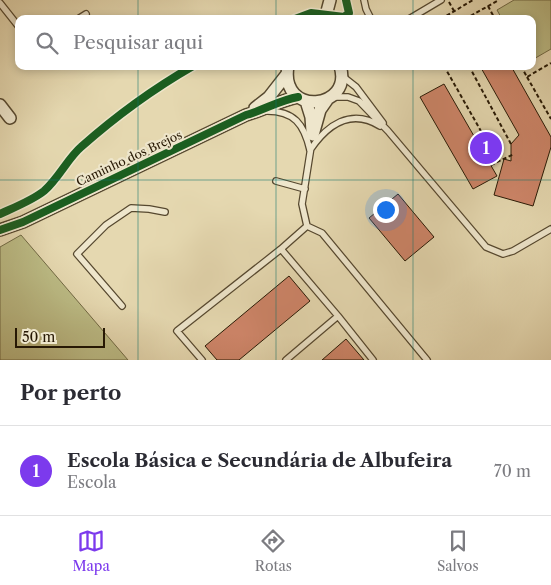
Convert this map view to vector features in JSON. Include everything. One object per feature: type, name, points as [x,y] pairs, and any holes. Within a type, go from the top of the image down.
[{"type":"street","points":[[287,70],[288,83],[292,91],[302,99],[311,116],[313,135]]},
{"type":"street","points":[[246,116],[270,97],[287,70]]},
{"type":"street","points":[[313,135],[320,110],[340,85],[342,70]]},
{"type":"street","points":[[246,116],[287,99],[320,102],[328,99]]},
{"type":"street","points":[[0,106],[10,118]]},
{"type":"street","name":"Caminho dos Brejos","points":[[0,236],[23,222],[246,116]]},
{"type":"street","name":"Caminho dos Brejos","points":[[0,230],[23,222]]},
{"type":"lane","points":[[364,0],[369,15]]},
{"type":"lane","points":[[416,15],[442,0]]},
{"type":"lane","points":[[0,4],[15,22]]},
{"type":"lane","points":[[342,70],[377,113],[388,131]]},
{"type":"lane","points":[[328,99],[348,96],[359,101],[388,131],[486,247],[503,254],[523,246],[551,229]]},
{"type":"lane","points":[[260,111],[276,111],[289,114],[307,135],[310,150]]},
{"type":"lane","points":[[310,150],[318,139],[334,124],[348,120],[360,119],[374,122],[388,131]]},
{"type":"lane","points":[[307,226],[302,204],[313,135]]},
{"type":"lane","points":[[276,182],[305,189]]},
{"type":"lane","points":[[122,306],[77,254],[106,225],[131,208],[149,208],[165,212]]},
{"type":"lane","points":[[202,360],[177,331],[307,226]]},
{"type":"lane","points":[[307,226],[322,233],[427,360]]},
{"type":"lane","points":[[280,248],[373,360]]},
{"type":"lane","points":[[286,360],[338,316]]},
{"type":"path","points":[[448,0],[454,11]]},
{"type":"path","points":[[448,15],[473,0]]},
{"type":"path","points":[[472,15],[499,0]]},
{"type":"path","points":[[488,6],[493,15]]},
{"type":"path","points":[[527,77],[551,63]]},
{"type":"path","points":[[446,70],[498,161]]},
{"type":"path","points":[[471,70],[511,144]]},
{"type":"path","points":[[523,70],[551,119]]},
{"type":"path","points":[[491,165],[514,154]]},
{"type":"green space","points":[[514,0],[551,0],[551,49],[536,58],[536,15],[500,15],[497,10]]},
{"type":"green space","points":[[21,235],[128,360],[0,360],[0,247]]},
{"type":"building","points":[[482,70],[513,70],[551,137],[551,147],[533,206],[494,195],[504,159],[511,161],[511,144],[519,135]]},
{"type":"building","points":[[444,84],[497,176],[473,189],[420,97]]},
{"type":"building","points":[[398,194],[434,237],[405,261],[369,218]]},
{"type":"building","points":[[289,276],[310,301],[239,360],[217,360],[205,346]]},
{"type":"building","points":[[346,339],[364,360],[322,360]]},
{"type":"cycle path","points":[[346,0],[349,13],[346,15]]},
{"type":"cycle path","points":[[306,15],[311,13],[328,15]]},
{"type":"cycle path","points":[[0,214],[29,201],[44,191],[76,152],[94,136],[121,114],[186,70]]},
{"type":"cycle path","points":[[0,230],[23,222],[246,115],[298,97]]},
{"type":"place","name":"Escola Básica e Secundária de Albufeira","points":[[486,148]]}]
